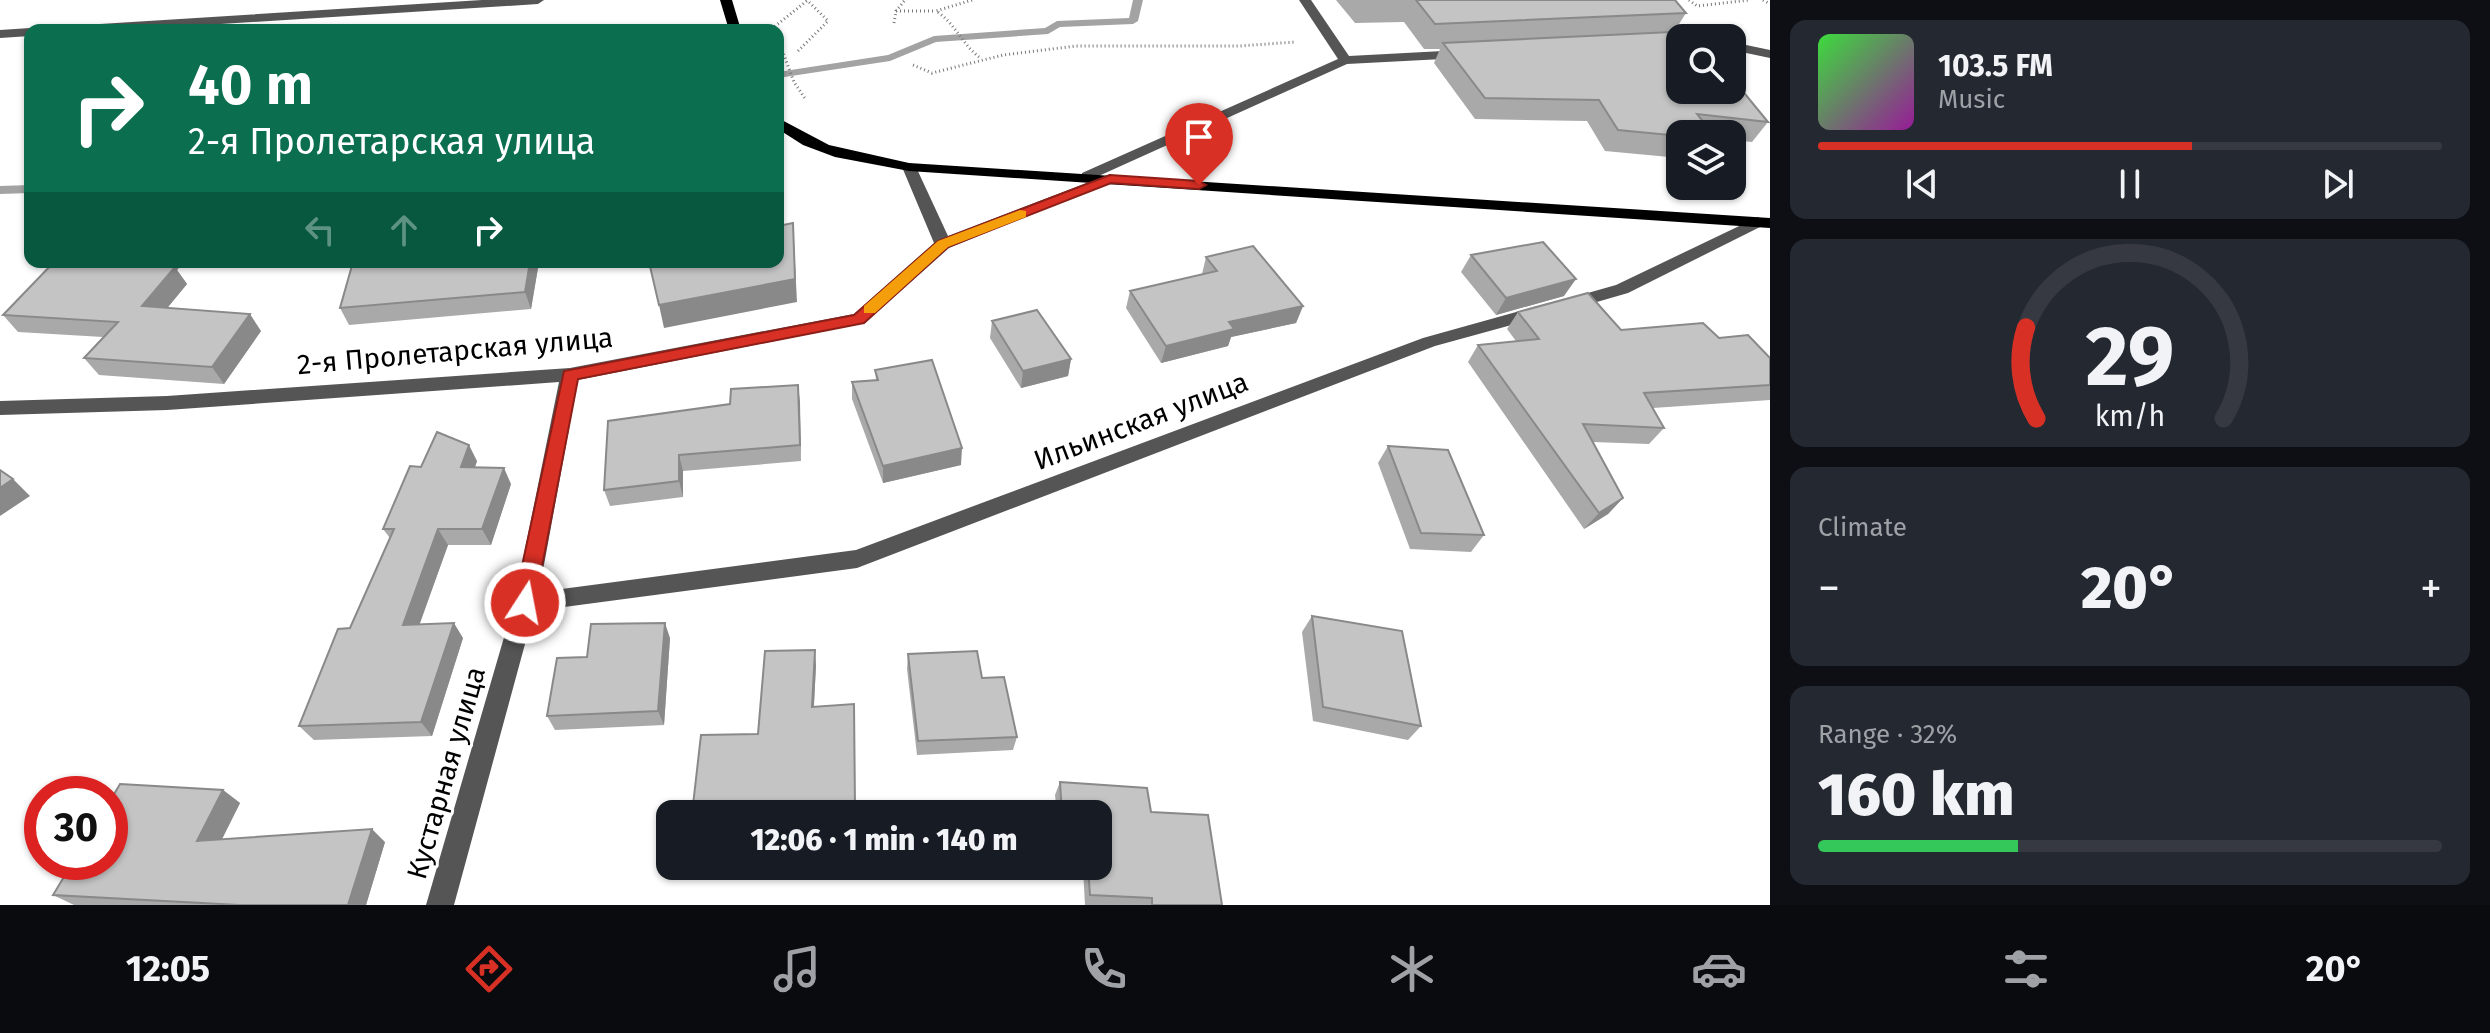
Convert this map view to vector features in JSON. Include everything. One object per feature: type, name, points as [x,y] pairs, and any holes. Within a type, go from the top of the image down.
[{"type":"main road","points":[[726,0],[733,24]]},
{"type":"main road","name":"Ильинская улица","points":[[784,127],[823,151],[909,167],[1764,222]]},
{"type":"street","points":[[162,24],[538,0]]},
{"type":"street","points":[[1305,0],[1345,60]]},
{"type":"street","points":[[0,34],[24,32]]},
{"type":"street","points":[[1746,49],[1770,54]]},
{"type":"street","points":[[1083,177],[1345,60],[1472,54]]},
{"type":"street","points":[[909,167],[943,244]]},
{"type":"street","name":"2-я Пролетарская улица","points":[[0,408],[167,403],[570,375],[859,319],[943,244],[1110,179]]},
{"type":"street","name":"Ильинская улица","points":[[525,603],[857,559],[1429,342],[1622,289],[1764,222]]},
{"type":"street","name":"Кустарная улица","points":[[440,905],[525,603],[570,375]]},
{"type":"path","points":[[778,24],[807,0],[828,21],[798,51]]},
{"type":"path","points":[[894,23],[896,11],[905,0]]},
{"type":"path","points":[[896,11],[936,11],[972,0]]},
{"type":"path","points":[[1689,0],[1697,6],[1750,0]]},
{"type":"path","points":[[1763,0],[1770,4]]},
{"type":"path","points":[[936,11],[950,18],[963,44],[980,57]]},
{"type":"path","points":[[913,65],[932,73],[980,57],[1076,46],[1234,48],[1294,43],[1327,34]]},
{"type":"path","points":[[784,55],[794,82]]},
{"type":"building","points":[[1416,0],[1675,0],[1686,13],[1435,24]]},
{"type":"building","points":[[1666,32],[1666,104],[1746,104],[1746,95],[1768,122],[1697,114],[1702,120],[1666,120],[1666,135],[1618,130],[1599,100],[1485,98],[1443,43]]},
{"type":"building","points":[[793,223],[795,279],[659,305],[650,268],[784,268],[784,225]]},
{"type":"building","points":[[1543,242],[1576,279],[1506,298],[1471,255]]},
{"type":"building","points":[[1253,246],[1303,306],[1229,322],[1234,329],[1166,346],[1130,291],[1217,271],[1206,257]]},
{"type":"building","points":[[48,268],[174,268],[142,306],[250,314],[212,367],[84,358],[118,322],[3,315]]},
{"type":"building","points":[[351,268],[529,268],[525,292],[340,308]]},
{"type":"building","points":[[1588,293],[1621,330],[1703,323],[1719,338],[1748,335],[1770,358],[1770,385],[1644,393],[1664,428],[1583,424],[1623,498],[1599,513],[1478,345],[1539,339],[1518,312]]},
{"type":"building","points":[[1037,310],[1071,359],[1023,371],[992,321]]},
{"type":"building","points":[[932,360],[962,448],[883,466],[852,382],[878,380],[875,370]]},
{"type":"building","points":[[798,385],[800,445],[679,455],[679,481],[604,490],[608,421],[730,404],[731,389]]},
{"type":"building","points":[[437,432],[469,445],[461,467],[504,468],[482,529],[438,529],[403,625],[454,623],[421,722],[299,726],[338,629],[350,628],[394,529],[383,529],[410,466],[421,467]]},
{"type":"building","points":[[1388,446],[1448,450],[1484,535],[1421,533]]},
{"type":"building","points":[[0,470],[13,479],[0,488]]},
{"type":"building","points":[[1312,616],[1402,631],[1421,726],[1323,707]]},
{"type":"building","points":[[665,623],[658,711],[547,716],[557,658],[587,657],[591,624]]},
{"type":"building","points":[[815,650],[812,707],[854,704],[855,800],[694,800],[701,735],[758,734],[765,651]]},
{"type":"building","points":[[977,651],[982,678],[1004,677],[1017,737],[918,741],[908,654]]},
{"type":"building","points":[[1060,782],[1147,788],[1151,812],[1208,815],[1222,905],[1152,905],[1152,898],[1090,895],[1089,880],[1112,880],[1112,800],[1061,800]]},
{"type":"building","points":[[128,784],[223,790],[197,841],[372,829],[348,905],[239,905],[53,895],[62,880],[128,880]]},
{"type":"waterway","points":[[784,74],[890,58],[934,39],[1048,31],[1057,24],[1133,21],[1138,0]]},
{"type":"waterway","points":[[0,190],[24,189]]},
{"type":"slow traffic","points":[[869,309],[943,244],[1020,214]]},
{"type":"route","points":[[525,603],[570,375],[859,319],[943,244],[1110,179],[1199,185]]}]
